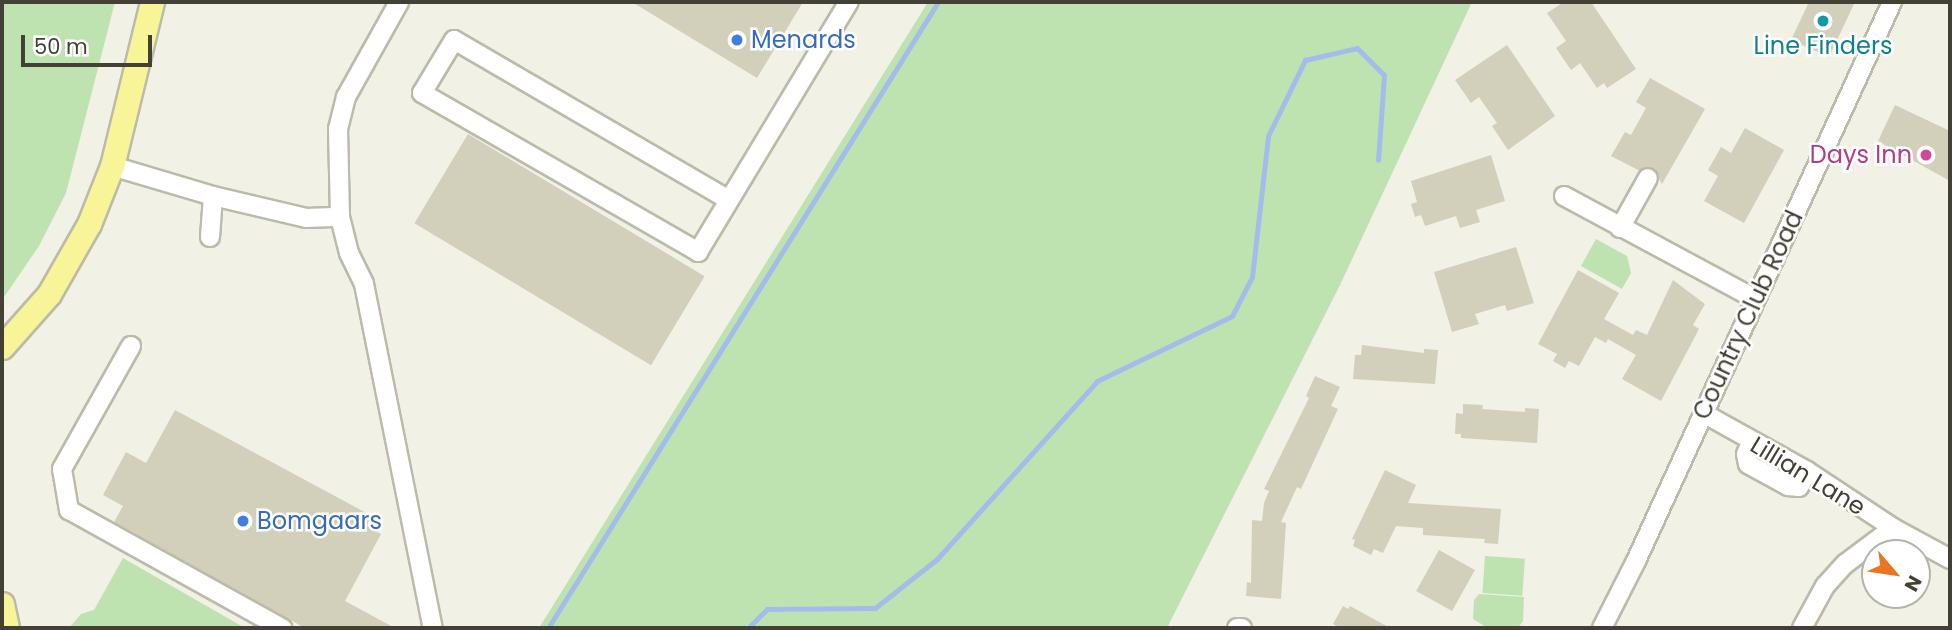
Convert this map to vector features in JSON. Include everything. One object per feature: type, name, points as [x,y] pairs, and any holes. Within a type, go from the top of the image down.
[{"type":"main road","points":[[2,346],[49,294],[89,224],[112,166],[152,2]]},
{"type":"main road","points":[[2,604],[7,628]]},
{"type":"street","points":[[399,2],[346,97],[338,129],[340,217],[349,253],[367,296],[433,628]]},
{"type":"street","points":[[729,200],[454,40],[422,93],[698,252],[849,2]]},
{"type":"street","name":"Country Club Road","points":[[1602,628],[1636,561],[1892,2]]},
{"type":"street","points":[[112,166],[213,196],[306,218],[340,217]]},
{"type":"street","points":[[1620,228],[1648,178]]},
{"type":"street","points":[[210,237],[213,196]]},
{"type":"street","points":[[1564,197],[1755,299]]},
{"type":"street","points":[[131,346],[62,469],[69,510],[282,628]]},
{"type":"street","name":"Lillian Lane","points":[[1703,413],[1807,471],[1893,528],[1950,559]]},
{"type":"street","points":[[1802,628],[1825,586],[1844,565],[1893,528]]},
{"type":"green space","points":[[2,2],[115,2],[66,193],[39,246],[2,300]]},
{"type":"green space","points":[[928,2],[1472,2],[1340,285],[1167,628],[539,628]]},
{"type":"green space","points":[[1596,239],[1627,256],[1631,273],[1622,289],[1581,266]]},
{"type":"green space","points":[[1485,556],[1525,559],[1522,596],[1482,593]]},
{"type":"green space","points":[[123,558],[245,628],[69,628],[81,614],[94,610]]},
{"type":"green space","points":[[1479,594],[1524,597],[1523,621],[1518,628],[1488,628],[1473,619],[1474,600]]},
{"type":"building","name":"Menards","points":[[632,2],[803,2],[757,78]]},
{"type":"building","points":[[1564,2],[1591,2],[1636,69],[1607,88],[1604,83],[1597,88],[1580,63],[1571,70],[1556,48],[1566,41],[1547,13]]},
{"type":"building","name":"Line Finders","points":[[1809,2],[1855,2],[1829,57],[1791,40]]},
{"type":"building","points":[[1507,45],[1555,116],[1508,150],[1492,126],[1497,123],[1479,97],[1471,103],[1455,80]]},
{"type":"building","points":[[1650,78],[1705,109],[1662,184],[1653,168],[1640,171],[1611,156],[1625,132],[1631,135],[1646,108],[1636,102]]},
{"type":"building","name":"Days Inn","points":[[1895,105],[1950,131],[1950,181],[1878,141]]},
{"type":"building","points":[[1745,128],[1784,150],[1744,223],[1704,201],[1718,176],[1708,170],[1721,147],[1731,153]]},
{"type":"building","points":[[468,134],[705,276],[651,365],[414,223]]},
{"type":"building","points":[[1491,155],[1505,201],[1476,210],[1480,222],[1460,228],[1456,216],[1425,226],[1421,215],[1415,217],[1411,204],[1417,202],[1411,181]]},
{"type":"building","points":[[1516,247],[1534,303],[1507,311],[1505,305],[1475,314],[1479,324],[1452,332],[1434,272]]},
{"type":"building","points":[[1578,270],[1619,293],[1604,319],[1633,335],[1636,330],[1647,335],[1673,280],[1705,304],[1693,325],[1699,329],[1661,401],[1622,379],[1636,355],[1608,339],[1606,343],[1595,337],[1579,366],[1569,361],[1565,368],[1553,361],[1557,354],[1538,344]]},
{"type":"building","points":[[1362,345],[1424,353],[1424,349],[1438,350],[1435,384],[1353,379],[1355,355],[1361,355]]},
{"type":"building","points":[[1315,376],[1340,387],[1331,406],[1338,409],[1301,489],[1297,487],[1281,522],[1286,523],[1281,599],[1246,596],[1247,582],[1251,583],[1252,520],[1262,521],[1264,503],[1269,491],[1264,489],[1309,398],[1306,396]]},
{"type":"building","points":[[1463,404],[1483,405],[1482,409],[1525,412],[1525,408],[1539,409],[1537,443],[1461,438],[1461,434],[1455,434],[1456,413],[1463,414]]},
{"type":"building","name":"Bomgaars","points":[[175,410],[372,516],[367,526],[381,534],[345,601],[395,628],[305,628],[114,522],[123,506],[103,495],[126,452],[146,463]]},
{"type":"building","points":[[1385,470],[1416,485],[1408,503],[1501,509],[1498,544],[1484,543],[1485,539],[1423,535],[1423,528],[1396,526],[1383,553],[1374,549],[1371,555],[1353,546],[1355,540],[1352,539]]},
{"type":"building","points":[[1439,550],[1475,570],[1452,611],[1416,591]]},
{"type":"building","points":[[1343,606],[1348,609],[1350,606],[1390,628],[1340,628],[1333,624]]},
{"type":"waterway","points":[[548,628],[938,2]]},
{"type":"waterway","points":[[748,628],[767,609],[875,608],[937,559],[1097,381],[1232,316],[1252,277],[1268,136],[1305,60],[1357,48],[1384,75],[1378,160]]},
{"type":"place","name":"Line Finders","points":[[1823,21]]},
{"type":"place","name":"Menards","points":[[737,40]]},
{"type":"place","name":"Days Inn","points":[[1926,155]]},
{"type":"place","name":"Bomgaars","points":[[243,521]]}]
